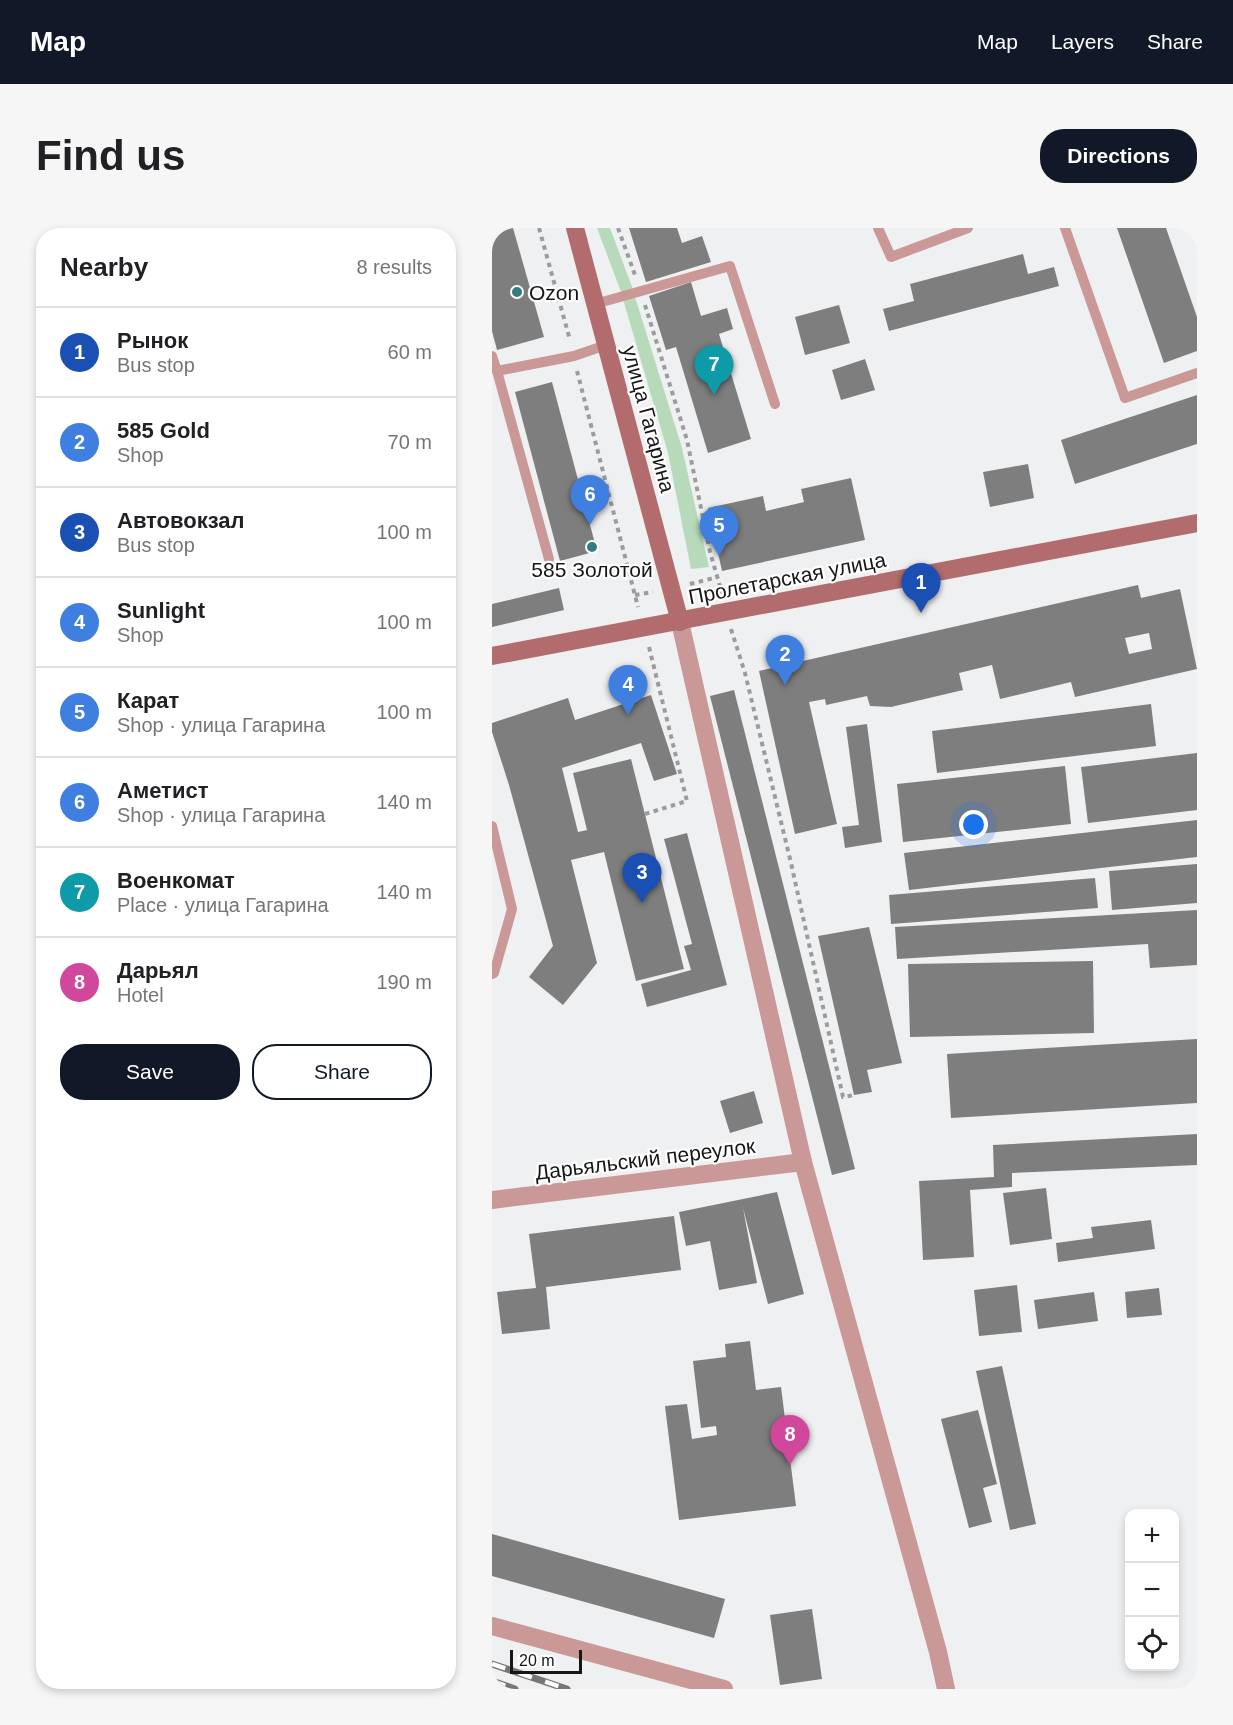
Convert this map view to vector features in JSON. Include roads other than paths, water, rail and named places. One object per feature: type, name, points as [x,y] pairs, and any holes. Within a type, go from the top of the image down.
[{"type":"street","name":"улица Гагарина","points":[[575,228],[680,622]]},
{"type":"street","name":"Пролетарская улица","points":[[492,656],[1197,522]]},
{"type":"street","points":[[680,622],[803,1162],[938,1652],[946,1689]]},
{"type":"street","name":"Дарьяльский переулок","points":[[492,1200],[803,1162]]},
{"type":"street","points":[[492,1626],[724,1689]]},
{"type":"lane","points":[[878,228],[891,257],[968,228]]},
{"type":"lane","points":[[1065,228],[1125,398],[1197,373]]},
{"type":"lane","points":[[595,304],[730,266],[775,404]]},
{"type":"lane","points":[[496,371],[574,356],[606,345]]},
{"type":"lane","points":[[492,356],[549,559]]},
{"type":"lane","points":[[492,826],[512,909],[495,974],[492,974]]},
{"type":"railway","points":[[492,1664],[567,1689]]},
{"type":"railway","points":[[492,1681],[515,1689]]},
{"type":"place","name":"Ozon","points":[[517,292]]},
{"type":"place","name":"Военкомат","points":[[714,395]]},
{"type":"place","name":"Аметист","points":[[590,525]]},
{"type":"place","name":"585 Золотой","points":[[592,547]]},
{"type":"place","name":"Карат","points":[[719,556]]},
{"type":"place","name":"Рынок","points":[[921,613]]},
{"type":"place","name":"585 Gold","points":[[785,685]]},
{"type":"place","name":"Sunlight","points":[[628,715]]},
{"type":"place","name":"Автовокзал","points":[[642,903]]},
{"type":"place","name":"Дарьял","points":[[790,1465]]}]
